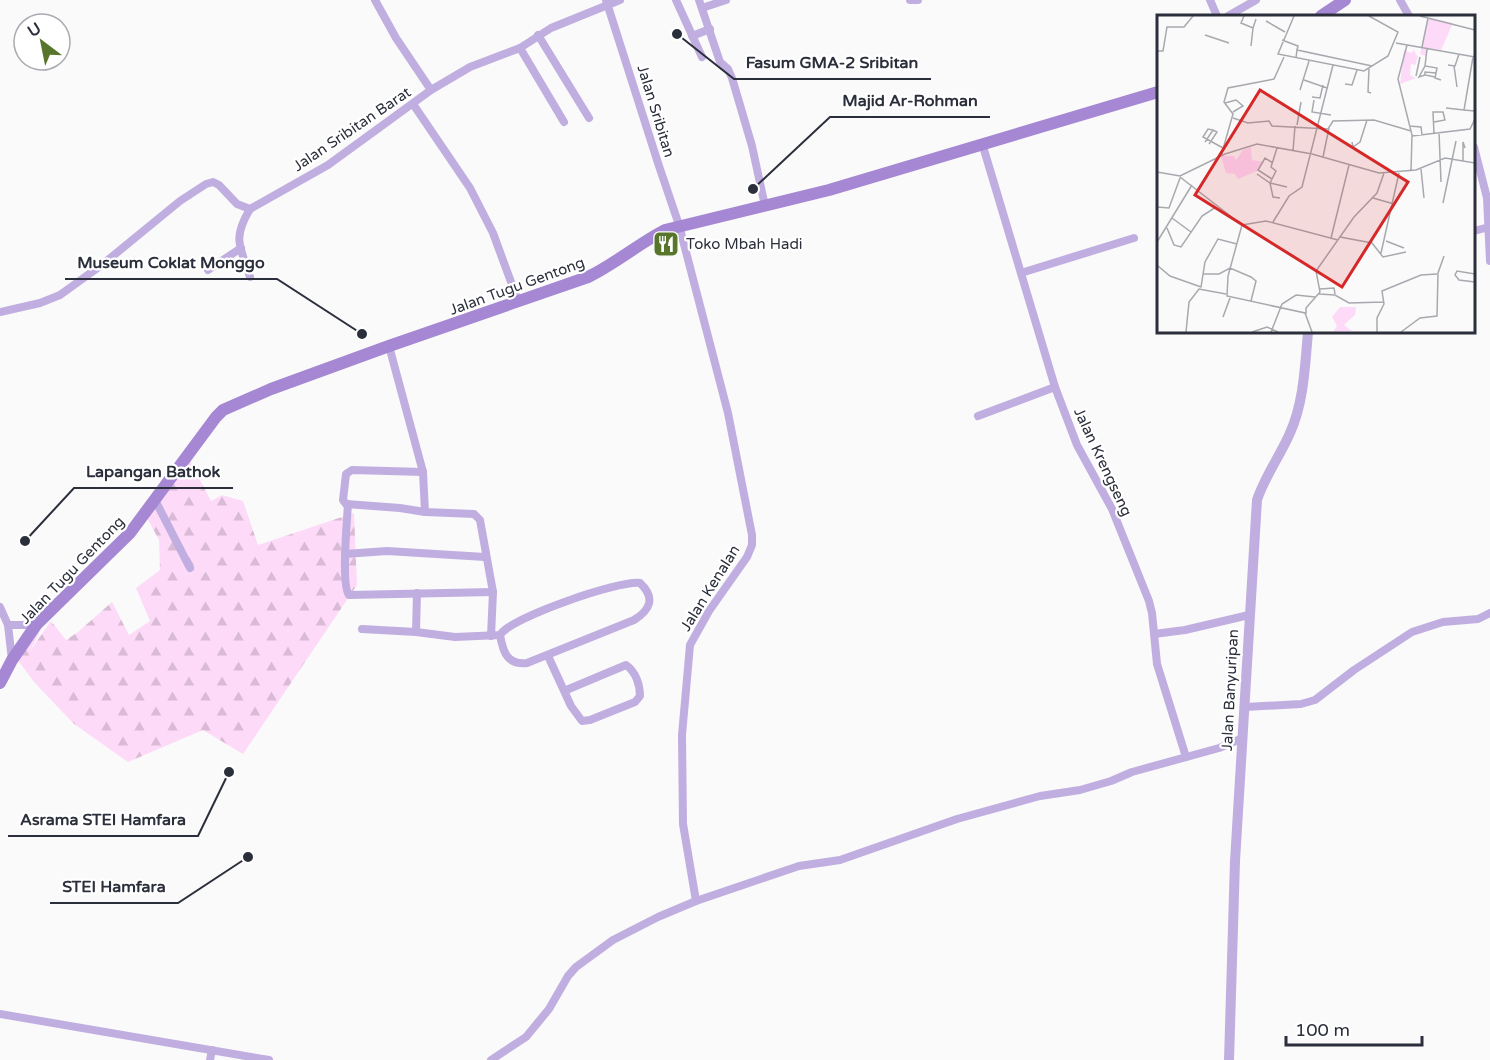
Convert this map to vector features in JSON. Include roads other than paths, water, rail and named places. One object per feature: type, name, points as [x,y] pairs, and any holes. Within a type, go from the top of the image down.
[{"type":"main road","points":[[1322,15],[1345,0]]},
{"type":"main road","name":"Jalan Tugu Gentong","points":[[0,683],[12,660],[36,625],[130,533],[223,410],[271,389],[389,346],[588,277],[611,266],[651,237],[679,225],[829,190],[1157,92]]},
{"type":"street","points":[[375,0],[396,38],[431,90]]},
{"type":"street","name":"Jalan Sribitan Barat","points":[[250,209],[328,165],[431,90],[470,67],[520,48],[538,35],[608,3],[620,0]]},
{"type":"street","points":[[676,0],[702,57]]},
{"type":"street","points":[[726,0],[700,4],[720,62],[728,69],[732,78],[752,146],[765,206]]},
{"type":"street","points":[[910,0],[918,0]]},
{"type":"street","points":[[1210,0],[1217,15]]},
{"type":"street","points":[[1230,15],[1256,0]]},
{"type":"street","points":[[1400,0],[1408,15]]},
{"type":"street","name":"Jalan Sribitan","points":[[608,3],[679,225]]},
{"type":"street","points":[[692,36],[710,29]]},
{"type":"street","points":[[538,35],[588,118]]},
{"type":"street","points":[[520,48],[564,122]]},
{"type":"street","points":[[413,104],[470,188],[493,233],[518,301]]},
{"type":"street","name":"Jalan Krengseng","points":[[982,143],[1055,387],[1077,445],[1112,509],[1149,600],[1157,664],[1186,757]]},
{"type":"street","points":[[1475,154],[1487,198],[1490,261]]},
{"type":"street","points":[[0,312],[40,303],[60,295],[103,264],[180,201],[206,184],[213,183],[219,185],[237,204],[250,209],[238,236],[250,277]]},
{"type":"street","name":"Jalan Kenalan","points":[[679,225],[726,405],[752,535],[752,545],[747,557],[709,611],[690,645],[682,735],[682,824],[696,901]]},
{"type":"street","points":[[1021,273],[1134,238]]},
{"type":"street","points":[[208,270],[241,248]]},
{"type":"street","name":"Jalan Banyuripan","points":[[1229,1060],[1235,861],[1257,500],[1291,431],[1300,400],[1308,333]]},
{"type":"street","points":[[389,346],[423,472],[425,512]]},
{"type":"street","points":[[978,416],[1055,387]]},
{"type":"street","points":[[362,629],[455,637],[496,636],[520,620],[579,596],[638,582],[644,587],[650,605],[643,615],[634,620],[548,656],[527,663],[511,661],[496,636],[493,592],[480,520],[476,515],[344,503],[348,472],[352,470],[423,472]]},
{"type":"street","points":[[155,500],[190,568]]},
{"type":"street","points":[[348,504],[345,554],[346,589],[350,595],[493,592]]},
{"type":"street","points":[[345,554],[387,551],[485,557]]},
{"type":"street","points":[[417,594],[417,632]]},
{"type":"street","points":[[0,607],[8,625],[12,660]]},
{"type":"street","points":[[1245,707],[1301,704],[1315,700],[1354,670],[1412,632],[1443,622],[1478,619],[1490,613]]},
{"type":"street","points":[[1154,634],[1185,630],[1249,615]]},
{"type":"street","points":[[8,625],[36,625]]},
{"type":"street","points":[[548,656],[564,691],[575,714],[582,721],[635,702],[640,696],[631,668],[626,665],[564,691]]},
{"type":"street","points":[[491,1060],[526,1037],[549,1009],[568,976],[591,954],[639,926],[696,901],[799,866],[840,861],[957,819],[1040,796],[1080,790],[1132,772],[1219,748],[1243,738]]},
{"type":"street","points":[[0,1014],[268,1060]]},
{"type":"street","points":[[210,1060],[212,1050]]},
{"type":"place","name":"Fasum GMA-2 Sribitan","points":[[677,34]]},
{"type":"place","name":"Majid Ar-Rohman","points":[[753,189]]},
{"type":"place","name":"Toko Mbah Hadi","points":[[666,244]]},
{"type":"place","name":"Museum Coklat Monggo","points":[[362,334]]},
{"type":"place","name":"Lapangan Bathok","points":[[25,541]]},
{"type":"place","name":"Asrama STEI Hamfara","points":[[229,772]]},
{"type":"place","name":"STEI Hamfara","points":[[248,857]]}]
